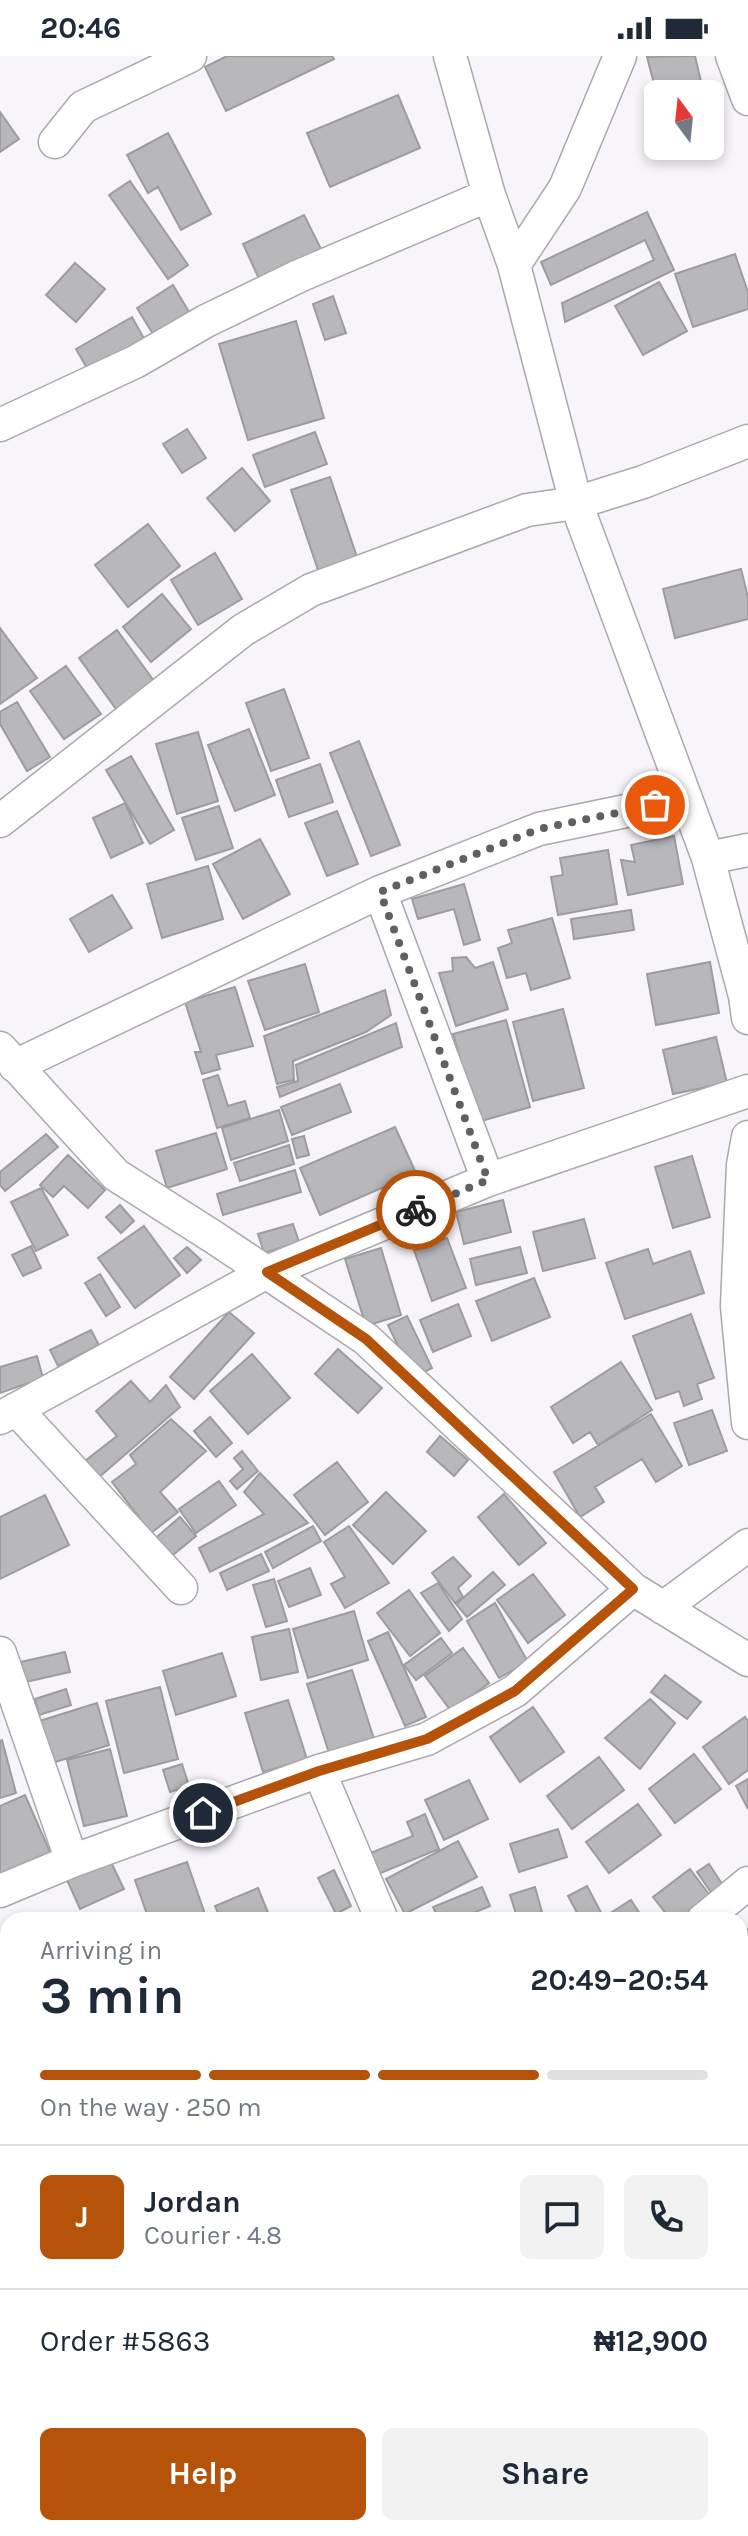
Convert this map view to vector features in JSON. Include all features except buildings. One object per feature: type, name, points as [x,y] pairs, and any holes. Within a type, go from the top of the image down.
[{"type":"street","points":[[55,142],[83,107],[190,56]]},
{"type":"street","points":[[450,56],[489,195],[514,265],[576,503],[708,858],[745,996],[748,1018]]},
{"type":"street","points":[[514,265],[565,188],[620,56]]},
{"type":"street","points":[[732,56],[748,99]]},
{"type":"street","points":[[0,425],[135,362],[206,321],[299,276],[489,195]]},
{"type":"street","points":[[0,821],[243,630],[311,590],[527,510],[576,503],[643,482],[748,441]]},
{"type":"street","points":[[684,799],[539,829],[380,892],[7,1057],[116,1175],[366,1339],[633,1589],[748,1660]]},
{"type":"street","points":[[708,858],[748,850]]},
{"type":"street","points":[[380,892],[488,1180]]},
{"type":"street","points":[[181,1588],[8,1414],[267,1272],[488,1180],[748,1091]]},
{"type":"street","points":[[748,1137],[743,1165],[737,1306],[748,1423]]},
{"type":"street","points":[[663,1608],[748,1545]]},
{"type":"street","points":[[0,1891],[72,1861],[319,1771],[427,1739],[515,1691],[633,1589]]},
{"type":"street","points":[[0,1653],[72,1861]]},
{"type":"street","points":[[319,1771],[379,1912]]},
{"type":"street","points":[[713,1912],[748,1883]]},
{"type":"way so far","points":[[416,1210],[488,1180],[380,892],[539,829],[655,805]]},
{"type":"route","points":[[203,1813],[319,1771],[427,1739],[515,1691],[633,1589],[366,1339],[267,1272],[416,1210]]}]
